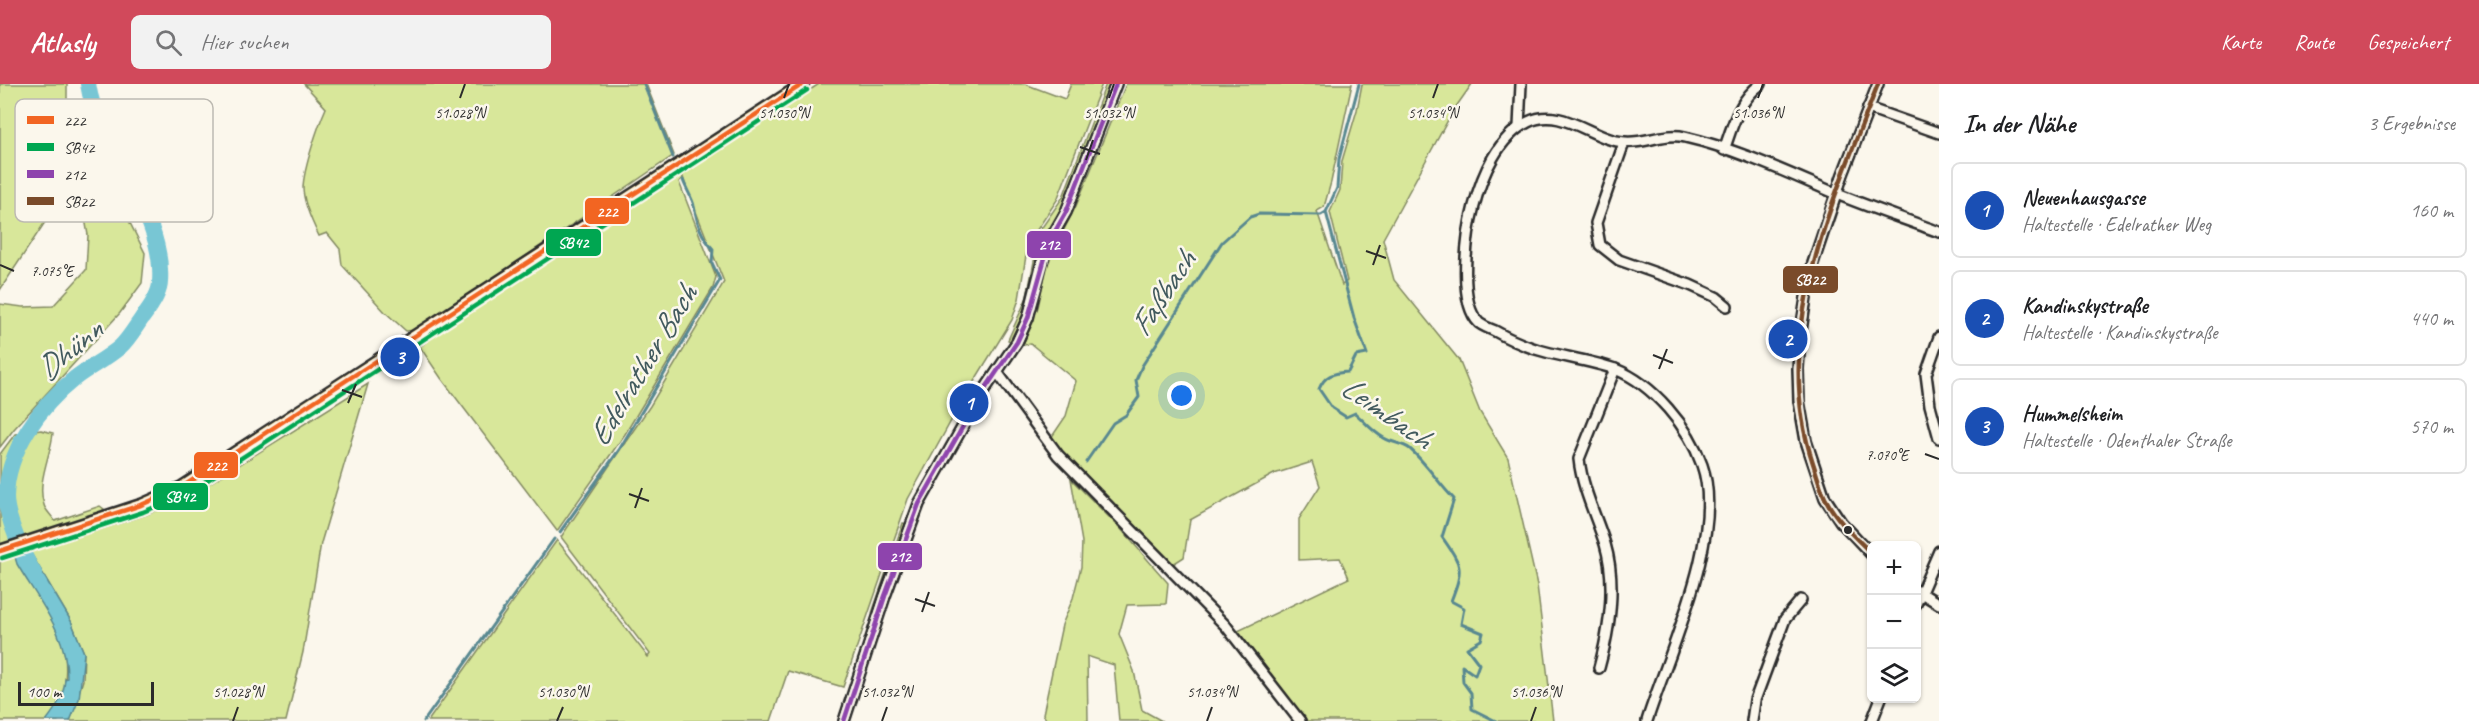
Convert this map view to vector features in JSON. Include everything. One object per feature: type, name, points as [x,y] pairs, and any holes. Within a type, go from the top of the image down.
[{"type":"main road","points":[[0,551],[141,506],[182,488],[803,84]]},
{"type":"street","points":[[844,721],[885,596],[919,504],[979,398],[1017,342],[1028,318],[1050,240],[1066,212],[1116,84]]},
{"type":"street","points":[[1519,127],[1521,84]]},
{"type":"street","points":[[1724,150],[1737,112],[1749,93],[1761,84]]},
{"type":"street","points":[[1867,550],[1842,522],[1825,498],[1809,451],[1799,401],[1799,343],[1810,272],[1878,84]]},
{"type":"street","points":[[1868,108],[1939,133]]},
{"type":"street","points":[[1647,721],[1682,623],[1699,560],[1708,509],[1702,466],[1673,415],[1647,388],[1615,369],[1524,347],[1478,322],[1466,294],[1467,245],[1474,205],[1490,162],[1503,143],[1519,127],[1532,119],[1557,117],[1624,142],[1683,136],[1792,174],[1837,194],[1939,232]]},
{"type":"street","points":[[1624,142],[1596,223],[1600,244],[1619,260],[1690,285],[1716,297],[1727,306]]},
{"type":"street","points":[[1939,338],[1926,374],[1930,405],[1939,438]]},
{"type":"street","points":[[1599,668],[1611,605],[1612,581],[1605,544],[1580,472],[1579,459],[1615,369]]},
{"type":"street","points":[[997,372],[1058,455],[1226,626],[1300,721]]},
{"type":"street","points":[[1921,588],[1939,551]]},
{"type":"street","points":[[1921,593],[1939,604]]},
{"type":"street","points":[[1752,721],[1755,700],[1785,619],[1801,600]]},
{"type":"street","points":[[1872,721],[1879,703]]},
{"type":"green space","points":[[0,84],[67,84],[67,99],[15,99],[15,222],[45,222],[0,290]]},
{"type":"green space","points":[[304,84],[646,84],[674,155],[417,330],[406,331],[385,312],[342,265],[340,249],[327,233],[319,236],[311,219],[303,193],[304,179],[312,147],[326,108]]},
{"type":"green space","points":[[819,84],[1025,84],[1065,99],[1071,84],[1102,84],[1057,200],[1028,243],[1019,299],[1012,320],[962,401],[908,499],[843,687],[788,671],[771,721],[428,721],[557,540],[648,657],[650,654],[561,537],[650,406],[724,282],[683,177],[679,182],[716,277],[713,288],[625,434],[557,531],[420,347],[445,328]]},
{"type":"green space","points":[[1106,84],[1112,84],[1026,309],[1010,341],[1008,340],[1027,297],[1038,241],[1034,239],[1063,197]]},
{"type":"green space","points":[[1126,84],[1352,84],[1331,182],[1324,207],[1317,211],[1342,285],[1347,281],[1330,212],[1340,190],[1342,161],[1362,84],[1472,84],[1453,111],[1383,239],[1394,280],[1459,360],[1480,412],[1508,458],[1537,585],[1553,721],[1307,721],[1238,631],[1349,578],[1340,558],[1299,560],[1299,519],[1320,486],[1312,462],[1274,474],[1190,520],[1184,557],[1170,566],[1082,471],[1063,454],[1051,438],[1066,416],[1076,381],[1031,344],[1023,345],[1038,307],[1048,261],[1076,206]]},
{"type":"green space","points":[[775,107],[441,326],[446,321]]},
{"type":"green space","points":[[86,222],[130,222],[145,253],[142,283],[120,313],[0,447],[0,304],[23,307],[53,306],[86,270],[88,235]]},
{"type":"green space","points":[[368,384],[321,543],[303,652],[286,721],[70,721],[83,680],[84,653],[71,621],[30,552],[146,515],[183,500]]},
{"type":"green space","points":[[41,430],[53,433],[43,478],[42,496],[45,507],[55,521],[100,506],[104,509],[98,514],[0,546],[0,454],[15,434]]},
{"type":"green space","points":[[1071,479],[1120,528],[1168,583],[1166,604],[1127,605],[1119,634],[1134,671],[1142,710],[1162,721],[1119,721],[1114,665],[1087,656],[1088,721],[1047,721],[1043,714],[1062,625],[1073,598],[1081,567],[1082,542]]},
{"type":"green space","points":[[903,523],[907,524],[876,615],[872,613]]},
{"type":"green space","points":[[15,557],[49,615],[62,644],[66,670],[58,721],[0,721],[0,562]]},
{"type":"water","points":[[30,552],[71,621],[84,653],[79,699],[70,721],[46,721],[61,696],[67,678],[66,662],[63,647],[50,618],[17,564],[15,557]]},
{"type":"waterway","name":"Dhünn","points":[[88,84],[92,99]]},
{"type":"waterway","name":"Edelrather Bach","points":[[644,84],[673,157]]},
{"type":"waterway","name":"Leimbach","points":[[1359,84],[1339,159],[1337,188],[1326,212],[1354,318],[1367,354],[1356,356],[1348,372],[1330,376],[1319,389],[1332,408],[1346,417],[1355,413],[1380,436],[1410,449],[1454,499],[1442,537],[1454,554],[1459,567],[1458,581],[1451,601],[1464,608],[1461,624],[1483,633],[1481,640],[1467,648],[1479,664],[1475,675],[1462,666],[1463,682],[1471,693],[1472,709],[1496,721]]},
{"type":"waterway","name":"Edelrather Bach","points":[[560,532],[619,450],[720,280],[712,263],[713,249],[700,229],[693,203],[683,180]]},
{"type":"waterway","name":"Faßbach","points":[[1086,462],[1113,423],[1126,415],[1139,397],[1136,380],[1142,366],[1222,242],[1250,217],[1259,214],[1321,215],[1326,212]]},
{"type":"waterway","name":"Dhünn","points":[[34,573],[16,536],[9,515],[6,497],[12,463],[28,430],[50,402],[80,374],[120,347],[151,306],[160,282],[159,256],[148,222]]},
{"type":"waterway","name":"Dhünn","points":[[0,503],[6,498]]},
{"type":"waterway","name":"Edelrather Bach","points":[[424,721],[554,539]]},
{"type":"transit line","name":"222","points":[[0,551],[141,505],[182,487],[803,84]]},
{"type":"transit line","name":"212","points":[[844,721],[885,596],[919,504],[979,398],[1017,342],[1028,318],[1050,240],[1066,212],[1116,84]]},
{"type":"transit line","name":"SB22","points":[[1867,549],[1840,521],[1823,494],[1802,415],[1799,366],[1803,318],[1812,270],[1842,176],[1878,84]]},
{"type":"transit line","name":"SB42","points":[[2,558],[143,512],[186,494],[807,90]]},
{"type":"place","name":"Kandinskystraße","points":[[1788,339]]},
{"type":"place","name":"Hummelsheim","points":[[400,357]]},
{"type":"place","name":"Neuenhausgasse","points":[[969,403]]}]
